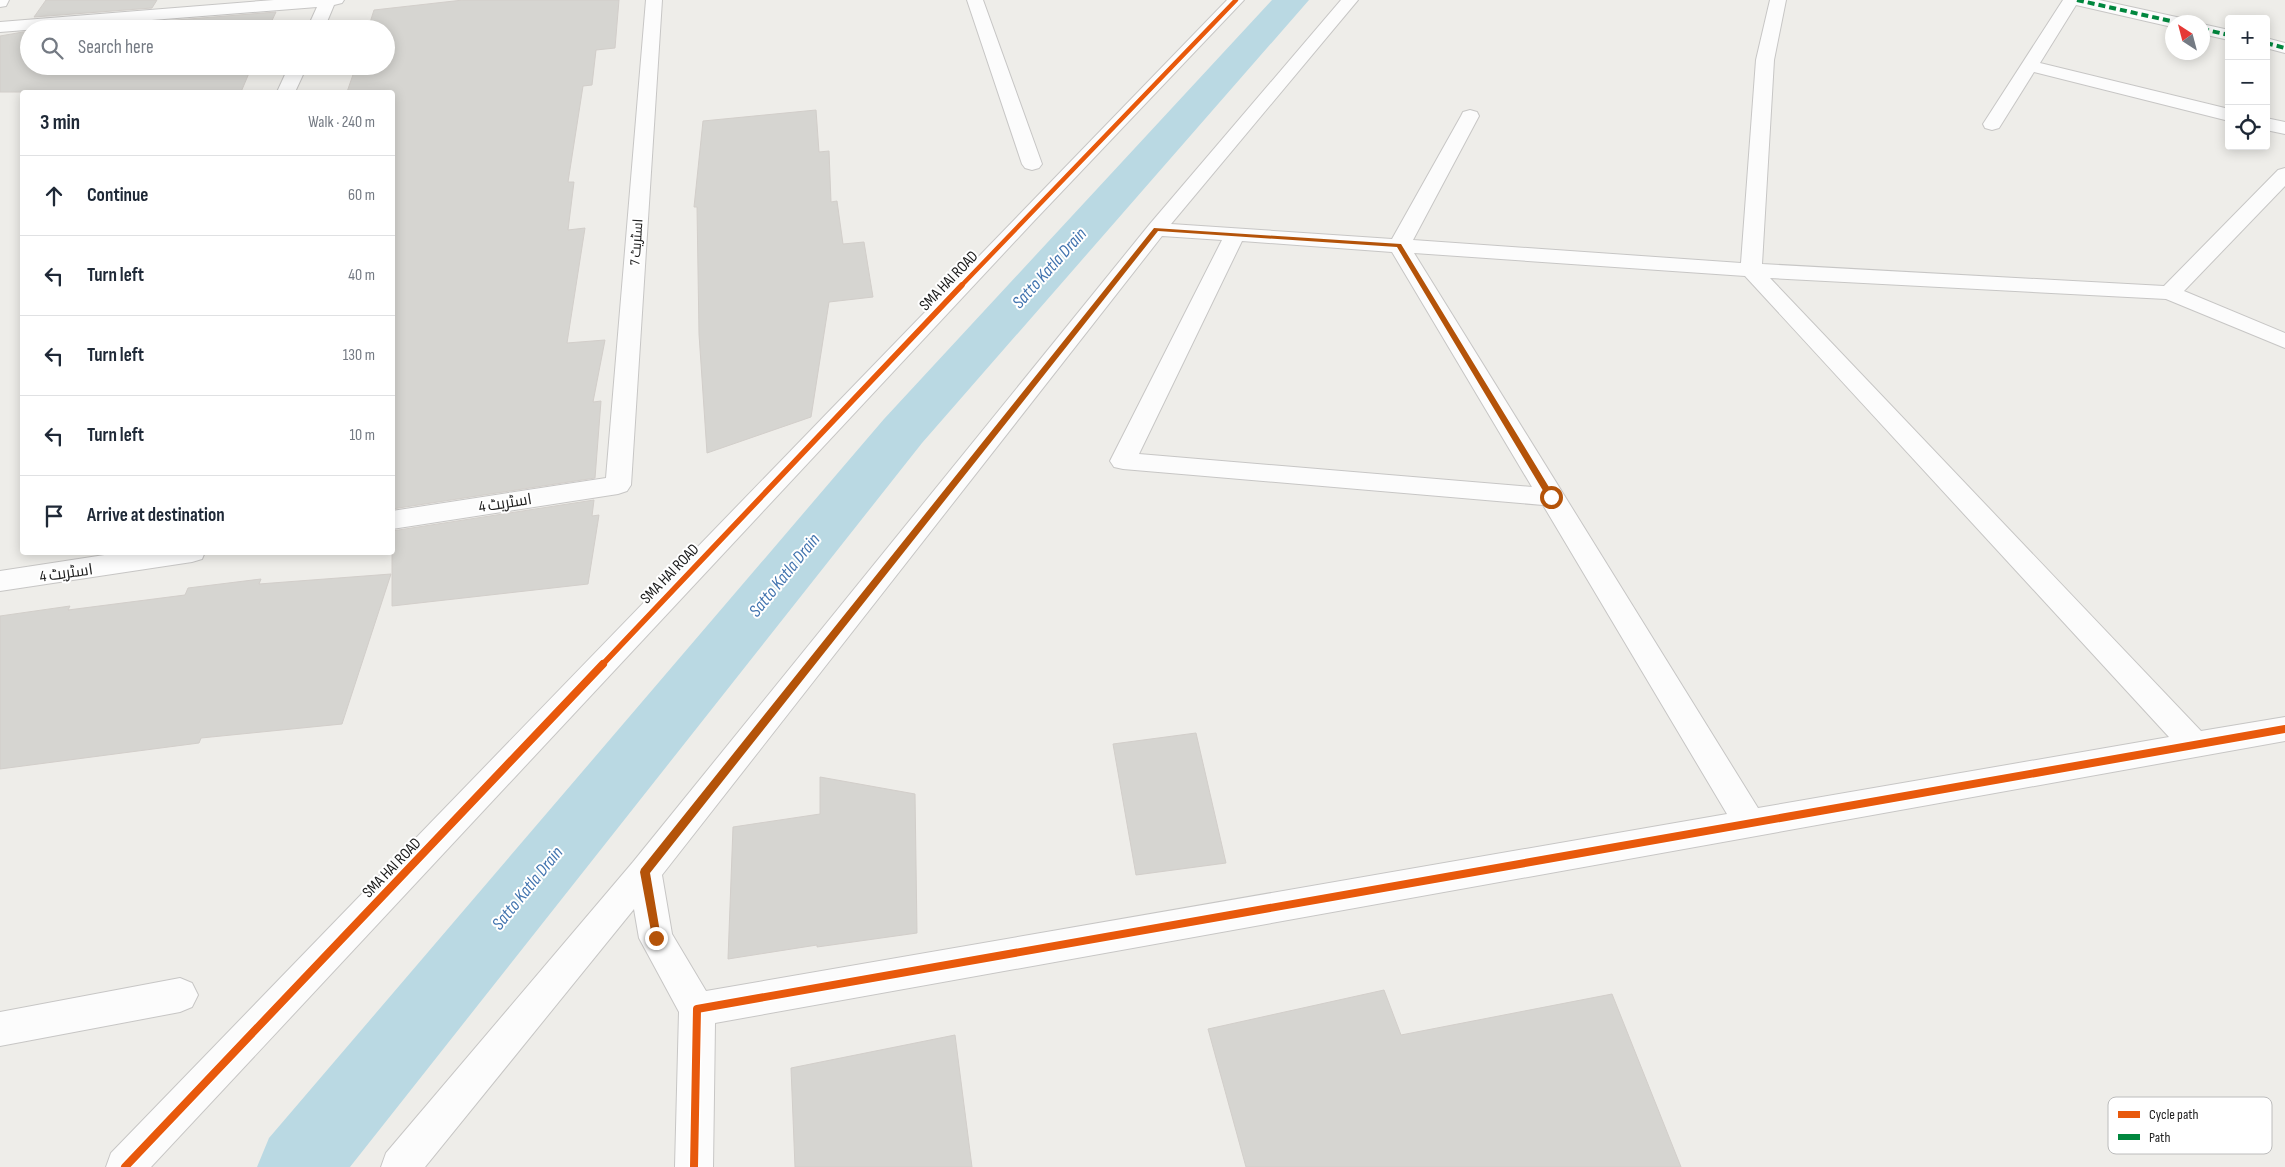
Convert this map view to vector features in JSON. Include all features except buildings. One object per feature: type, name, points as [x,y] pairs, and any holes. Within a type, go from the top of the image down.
[{"type":"street","points":[[86,20],[331,0]]},
{"type":"street","points":[[320,20],[331,0]]},
{"type":"street","name":"اسٹریٹ 7","points":[[618,484],[654,0]]},
{"type":"street","points":[[975,0],[1032,164]]},
{"type":"street","name":"SMA HAI ROAD","points":[[125,1167],[1026,218],[1236,0]]},
{"type":"street","points":[[400,1167],[645,872],[1156,229],[1350,0]]},
{"type":"street","points":[[1778,0],[1765,60],[1751,270],[2195,745]]},
{"type":"street","points":[[1992,124],[2071,0]]},
{"type":"street","points":[[2077,0],[2165,20]]},
{"type":"street","points":[[0,27],[20,25]]},
{"type":"street","points":[[2210,31],[2225,34]]},
{"type":"street","points":[[2270,44],[2285,48]]},
{"type":"street","points":[[2029,66],[2225,113]]},
{"type":"street","points":[[287,90],[294,75]]},
{"type":"street","points":[[1399,246],[1470,116]]},
{"type":"street","points":[[2270,125],[2285,128]]},
{"type":"street","points":[[2170,293],[2285,174]]},
{"type":"street","points":[[1156,229],[1751,270],[2170,293],[2285,341]]},
{"type":"street","points":[[1235,235],[1123,461],[1551,497]]},
{"type":"street","points":[[1399,246],[1749,822]]},
{"type":"street","name":"اسٹریٹ 4","points":[[395,520],[618,484]]},
{"type":"street","name":"اسٹریٹ 4","points":[[0,581],[74,562],[157,555]]},
{"type":"street","points":[[697,1009],[2285,729]]},
{"type":"street","points":[[645,872],[656,938],[697,1009],[694,1167]]},
{"type":"street","points":[[0,1029],[180,995]]},
{"type":"waterway","name":"Satto Katla Drain","points":[[298,1167],[903,431],[1291,0]]},
{"type":"marked path","points":[[2077,0],[2165,20]]},
{"type":"marked path","points":[[2210,31],[2225,34]]},
{"type":"marked path","points":[[2270,44],[2285,48]]},
{"type":"cycle path","points":[[125,1167],[1026,218],[1236,0]]},
{"type":"cycle path","points":[[694,1167],[697,1009],[2285,729]]},
{"type":"route","points":[[656,938],[645,872],[1156,229],[1399,246],[1551,497]]}]
